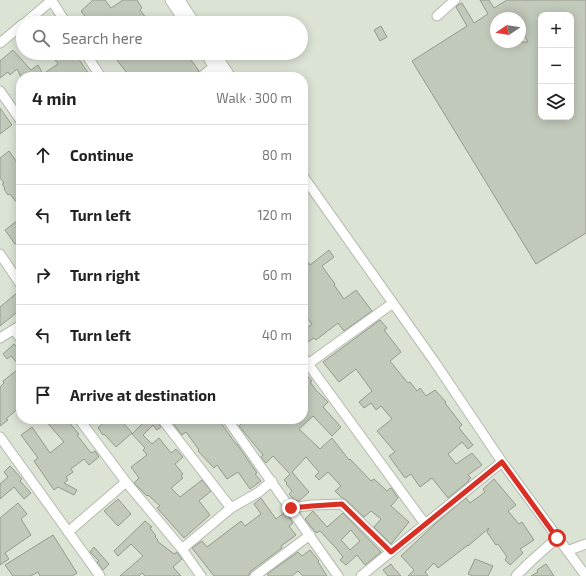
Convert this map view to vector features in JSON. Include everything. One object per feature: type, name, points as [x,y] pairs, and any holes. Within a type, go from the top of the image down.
[{"type":"street","points":[[33,16],[52,0],[62,16]]},
{"type":"street","points":[[170,0],[180,16]]},
{"type":"street","points":[[180,0],[190,16]]},
{"type":"street","points":[[437,16],[455,0]]},
{"type":"street","points":[[0,44],[16,31]]},
{"type":"street","points":[[89,60],[96,72]]},
{"type":"street","points":[[213,60],[226,72]]},
{"type":"street","points":[[216,60],[219,72]]},
{"type":"street","points":[[207,72],[217,64]]},
{"type":"street","points":[[0,91],[16,114]]},
{"type":"street","points":[[308,183],[393,303],[502,462],[586,576]]},
{"type":"street","points":[[0,254],[16,278]]},
{"type":"street","points":[[308,356],[393,303]]},
{"type":"street","points":[[0,338],[16,328]]},
{"type":"street","points":[[308,364],[425,524]]},
{"type":"street","points":[[84,424],[126,482],[182,549],[201,576]]},
{"type":"street","points":[[166,424],[231,508]]},
{"type":"street","points":[[231,424],[338,576]]},
{"type":"street","points":[[0,437],[100,576]]},
{"type":"street","points":[[361,576],[502,462]]},
{"type":"street","points":[[182,549],[231,508],[259,492],[272,481]]},
{"type":"street","points":[[68,532],[126,482]]},
{"type":"street","points":[[291,508],[342,504],[391,552]]},
{"type":"street","points":[[255,576],[310,536]]},
{"type":"street","points":[[516,576],[557,538]]},
{"type":"street","points":[[567,551],[586,544]]},
{"type":"building","points":[[93,0],[105,0],[111,8],[123,0],[137,0],[142,8],[140,10],[145,16],[85,16],[81,11]]},
{"type":"building","points":[[480,0],[489,0],[494,8],[507,0],[586,0],[586,233],[536,264],[412,61],[467,26],[456,7],[458,5],[462,3],[474,23],[488,14]]},
{"type":"building","points":[[381,26],[387,37],[380,41],[374,30]]},
{"type":"building","points":[[13,50],[16,53],[16,60],[22,60],[31,70],[38,65],[42,72],[18,72],[17,69],[10,75],[8,72],[0,78],[0,61]]},
{"type":"building","points":[[55,60],[79,60],[88,72],[46,72],[58,64]]},
{"type":"building","points":[[117,60],[191,60],[199,71],[198,72],[126,72]]},
{"type":"building","points":[[0,108],[12,125],[0,134]]},
{"type":"building","points":[[9,151],[16,161],[16,202],[10,194],[8,195],[2,184],[4,183],[0,178],[0,158]]},
{"type":"building","points":[[16,222],[16,243],[15,244],[5,230]]},
{"type":"building","points":[[329,250],[334,257],[322,266],[335,284],[334,285],[344,299],[356,290],[372,311],[344,331],[338,323],[316,340],[314,338],[308,342],[308,327],[312,324],[308,319],[308,262],[310,265]]},
{"type":"building","points":[[16,294],[16,313],[0,326],[0,307]]},
{"type":"building","points":[[380,320],[387,328],[384,330],[401,352],[390,361],[408,383],[410,382],[417,391],[420,388],[426,396],[435,390],[446,402],[445,403],[462,425],[459,428],[473,445],[468,449],[462,442],[448,454],[456,464],[472,453],[482,465],[468,475],[471,478],[468,480],[469,481],[448,498],[432,478],[420,487],[411,474],[405,478],[389,456],[395,452],[377,431],[392,419],[381,406],[376,410],[371,403],[364,408],[359,402],[372,391],[356,369],[339,382],[323,362]]},
{"type":"building","points":[[14,344],[16,346],[16,362],[11,356],[7,359],[3,354]]},
{"type":"building","points":[[16,371],[16,410],[6,419],[8,420],[0,426],[0,387],[4,383],[3,381]]},
{"type":"building","points":[[308,377],[316,390],[328,402],[323,407],[341,427],[332,436],[313,416],[308,421]]},
{"type":"building","points":[[48,424],[70,424],[79,434],[77,435],[91,453],[95,451],[99,457],[89,465],[84,459],[71,469],[73,472],[66,477],[68,480],[64,483],[77,490],[74,495],[58,487],[54,490],[34,461],[38,458],[21,435],[32,427],[50,453],[64,442]]},
{"type":"building","points":[[102,424],[124,424],[132,433],[116,447],[98,428]]},
{"type":"building","points":[[142,424],[159,424],[161,427],[157,430],[153,425],[143,435],[152,444],[159,438],[171,453],[176,449],[183,457],[175,464],[183,474],[181,476],[183,478],[171,488],[180,497],[202,480],[211,491],[199,501],[210,515],[184,538],[157,508],[160,506],[134,483],[139,478],[131,467],[147,455],[143,450],[145,448],[132,434]]},
{"type":"building","points":[[174,424],[222,424],[237,444],[257,473],[255,474],[261,481],[250,489],[238,472],[227,479],[217,465],[214,468],[198,451],[199,450],[186,432],[182,435]]},
{"type":"building","points":[[241,424],[304,424],[299,429],[320,449],[332,438],[349,460],[350,459],[371,481],[374,479],[387,491],[390,488],[392,489],[398,498],[391,506],[409,522],[391,544],[374,527],[381,519],[371,511],[364,517],[341,497],[335,491],[341,486],[328,472],[319,480],[315,476],[319,472],[306,457],[292,472],[309,492],[299,501],[295,501],[289,494],[292,491],[284,480],[290,474],[273,456],[266,463],[261,457],[263,455],[239,426]]},
{"type":"building","points":[[10,466],[22,479],[20,481],[31,493],[24,499],[14,487],[0,499],[0,484],[8,477],[4,472]]},
{"type":"building","points":[[494,479],[516,505],[508,511],[519,524],[522,522],[534,540],[520,549],[523,553],[510,565],[505,560],[507,557],[498,544],[496,545],[487,532],[489,528],[468,546],[438,568],[434,563],[425,572],[428,576],[408,576],[414,570],[401,556],[436,523],[466,498],[470,503],[485,492],[483,489]]},
{"type":"building","points":[[261,498],[276,519],[285,512],[293,523],[289,526],[296,535],[281,546],[282,548],[251,571],[248,576],[214,576],[192,548],[202,541],[207,547],[241,521],[245,526],[261,514],[254,504]]},
{"type":"building","points":[[118,499],[131,514],[118,526],[104,511]]},
{"type":"building","points":[[18,503],[27,514],[21,519],[31,535],[5,553],[9,559],[0,565],[0,518]]},
{"type":"building","points":[[313,511],[327,527],[343,513],[381,552],[365,565],[357,555],[346,565],[340,560],[343,557],[336,548],[320,531],[316,533],[305,519]],"holes":[[[351,530],[360,541],[350,550],[341,540]]]},
{"type":"building","points":[[145,521],[152,527],[150,528],[156,536],[157,541],[174,554],[177,552],[182,559],[173,567],[181,576],[145,576],[142,573],[139,576],[120,576],[143,556],[131,544],[118,556],[114,551]]},
{"type":"building","points":[[53,535],[77,573],[72,576],[40,576],[38,572],[31,576],[13,576],[5,565]]},
{"type":"building","points":[[94,547],[109,564],[103,570],[97,562],[99,561],[90,552]]},
{"type":"building","points":[[310,550],[319,561],[318,562],[327,576],[303,576],[298,571],[292,576],[269,576],[267,574],[298,552],[302,556]]},
{"type":"building","points":[[475,559],[493,566],[488,576],[473,576],[468,574]]},
{"type":"building","points":[[391,564],[401,576],[388,576],[383,570]]},
{"type":"building","points":[[546,564],[554,576],[531,576],[538,572],[537,570]]},
{"type":"route","points":[[291,508],[342,504],[391,552],[502,462],[557,538]]}]
